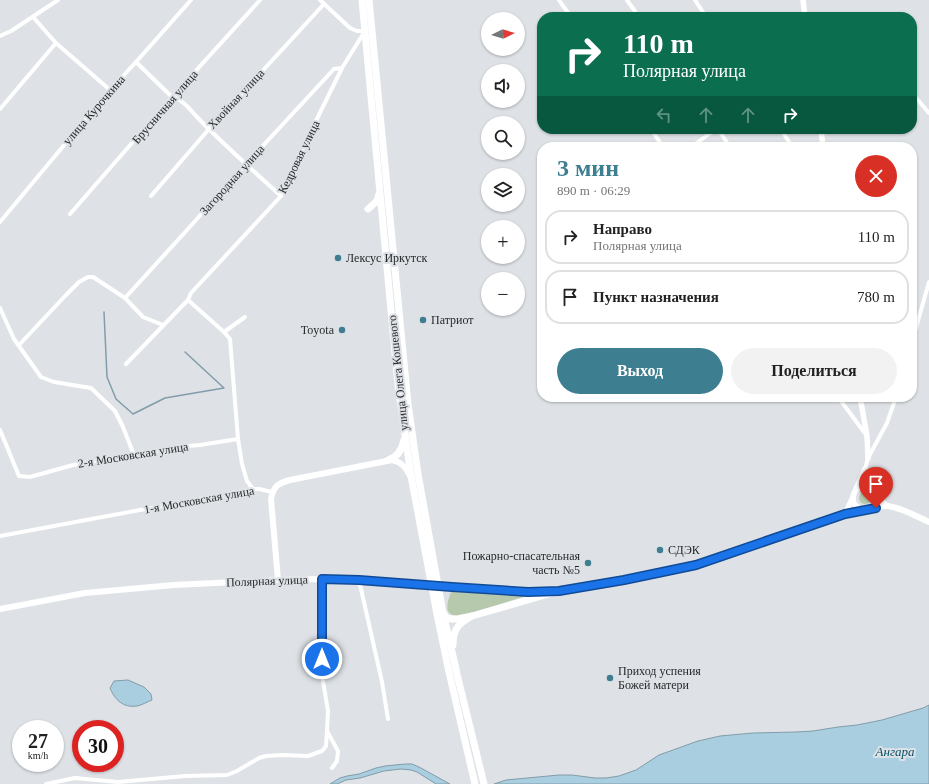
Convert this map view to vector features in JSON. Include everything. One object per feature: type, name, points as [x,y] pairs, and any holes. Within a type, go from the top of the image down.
[{"type":"main road","name":"улица Олега Кошевого","points":[[362,0],[398,378],[405,436],[414,475],[440,613],[449,672],[475,784]]},
{"type":"main road","name":"улица Олега Кошевого","points":[[369,0],[414,475]]},
{"type":"main road","points":[[368,209],[377,201],[379,184]]},
{"type":"main road","points":[[388,460],[396,457],[400,452],[405,436]]},
{"type":"main road","points":[[388,460],[396,461],[402,464],[414,475]]},
{"type":"main road","name":"1-я Московская улица","points":[[272,492],[279,484],[285,481],[388,460]]},
{"type":"main road","points":[[272,492],[271,505],[278,580]]},
{"type":"main road","name":"Полярная улица","points":[[0,609],[85,593],[174,585],[278,580],[359,580],[520,591],[559,591],[624,580],[696,565],[845,514],[865,509],[886,506],[907,512],[929,522]]},
{"type":"main road","points":[[440,613],[447,618],[452,619],[472,616],[559,591]]},
{"type":"main road","name":"улица Олега Кошевого","points":[[440,613],[456,669]]},
{"type":"main road","points":[[472,616],[460,624],[455,631],[453,639],[453,652],[484,784]]},
{"type":"street","points":[[0,36],[33,17],[50,2],[58,0]]},
{"type":"street","name":"улица Курочкина","points":[[0,222],[110,90],[191,0]]},
{"type":"street","name":"Брусничная улица","points":[[70,214],[172,97],[260,0]]},
{"type":"street","points":[[320,0],[350,28],[357,31],[365,31]]},
{"type":"street","points":[[559,0],[567,12]]},
{"type":"street","points":[[626,0],[634,12]]},
{"type":"street","points":[[695,0],[703,12]]},
{"type":"street","points":[[803,0],[804,12]]},
{"type":"street","name":"Хвойная улица","points":[[151,196],[209,129],[324,4]]},
{"type":"street","points":[[33,17],[56,43],[110,90]]},
{"type":"street","name":"Кедровая улица","points":[[126,364],[188,300],[191,293],[281,196],[342,68],[365,31]]},
{"type":"street","points":[[0,109],[56,43]]},
{"type":"street","points":[[136,62],[172,97],[177,98],[281,196]]},
{"type":"street","name":"Загородная улица","points":[[125,298],[334,69],[342,68]]},
{"type":"street","points":[[917,99],[929,113]]},
{"type":"street","points":[[698,142],[710,134]]},
{"type":"street","points":[[19,345],[66,294],[79,282],[88,277],[93,277],[125,298],[143,316],[163,325]]},
{"type":"street","points":[[917,324],[929,282]]},
{"type":"street","points":[[188,300],[230,339],[238,439],[242,464],[247,481],[253,489]]},
{"type":"street","points":[[0,308],[14,339],[42,377],[54,382],[91,388],[115,411],[124,427],[134,455]]},
{"type":"street","points":[[224,332],[245,317]]},
{"type":"street","points":[[842,402],[867,436]]},
{"type":"street","points":[[861,402],[867,436],[868,458]]},
{"type":"street","points":[[845,514],[865,469],[868,458],[887,423],[894,402]]},
{"type":"street","name":"2-я Московская улица","points":[[0,430],[19,476],[30,477],[72,465],[176,447],[238,439]]},
{"type":"street","points":[[865,469],[875,492],[886,506]]},
{"type":"street","points":[[860,487],[870,487],[875,492],[875,503],[870,508],[860,508],[854,503],[853,496],[860,487]]},
{"type":"street","name":"1-я Московская улица","points":[[0,536],[253,489],[272,492]]},
{"type":"street","points":[[46,784],[75,778],[118,782],[185,776],[227,775],[237,771],[258,758],[283,755],[308,756],[322,751],[326,746],[328,711],[322,675],[322,579]]},
{"type":"street","points":[[359,580],[382,682],[388,719]]},
{"type":"street","points":[[328,731],[338,751],[337,761],[332,768]]},
{"type":"green space","points":[[863,492],[867,492],[871,498],[867,504],[863,504],[859,500],[859,496]]},
{"type":"green space","points":[[451,592],[527,595],[461,616],[455,616],[448,612],[447,608]]},
{"type":"water","points":[[128,680],[144,687],[151,694],[152,700],[137,706],[128,706],[120,702],[114,696],[110,688],[114,681]]},
{"type":"water","name":"Ангара","points":[[929,705],[929,784],[494,784],[506,780],[559,775],[595,778],[619,776],[636,770],[659,755],[698,741],[720,736],[753,733],[813,731],[857,725],[882,720]]},
{"type":"water","points":[[412,764],[419,767],[450,784],[436,784],[417,772],[401,769],[384,771],[360,778],[346,780],[337,784],[330,784],[340,778],[359,774],[376,768]]},
{"type":"waterway","points":[[104,312],[107,377],[116,399],[133,414],[165,398],[224,388],[185,352]]},
{"type":"place","name":"Лексус Иркутск","points":[[338,258]]},
{"type":"place","name":"Патриот","points":[[423,320]]},
{"type":"place","name":"Toyota","points":[[342,330]]},
{"type":"place","name":"СДЭК","points":[[660,550]]},
{"type":"place","name":"Пожарно-спасательная часть №5","points":[[588,563]]},
{"type":"place","name":"Приход успения Божей матери","points":[[610,678]]},
{"type":"route","points":[[322,659],[322,579],[359,580],[528,592],[559,591],[624,580],[696,565],[845,514],[876,508]]}]
